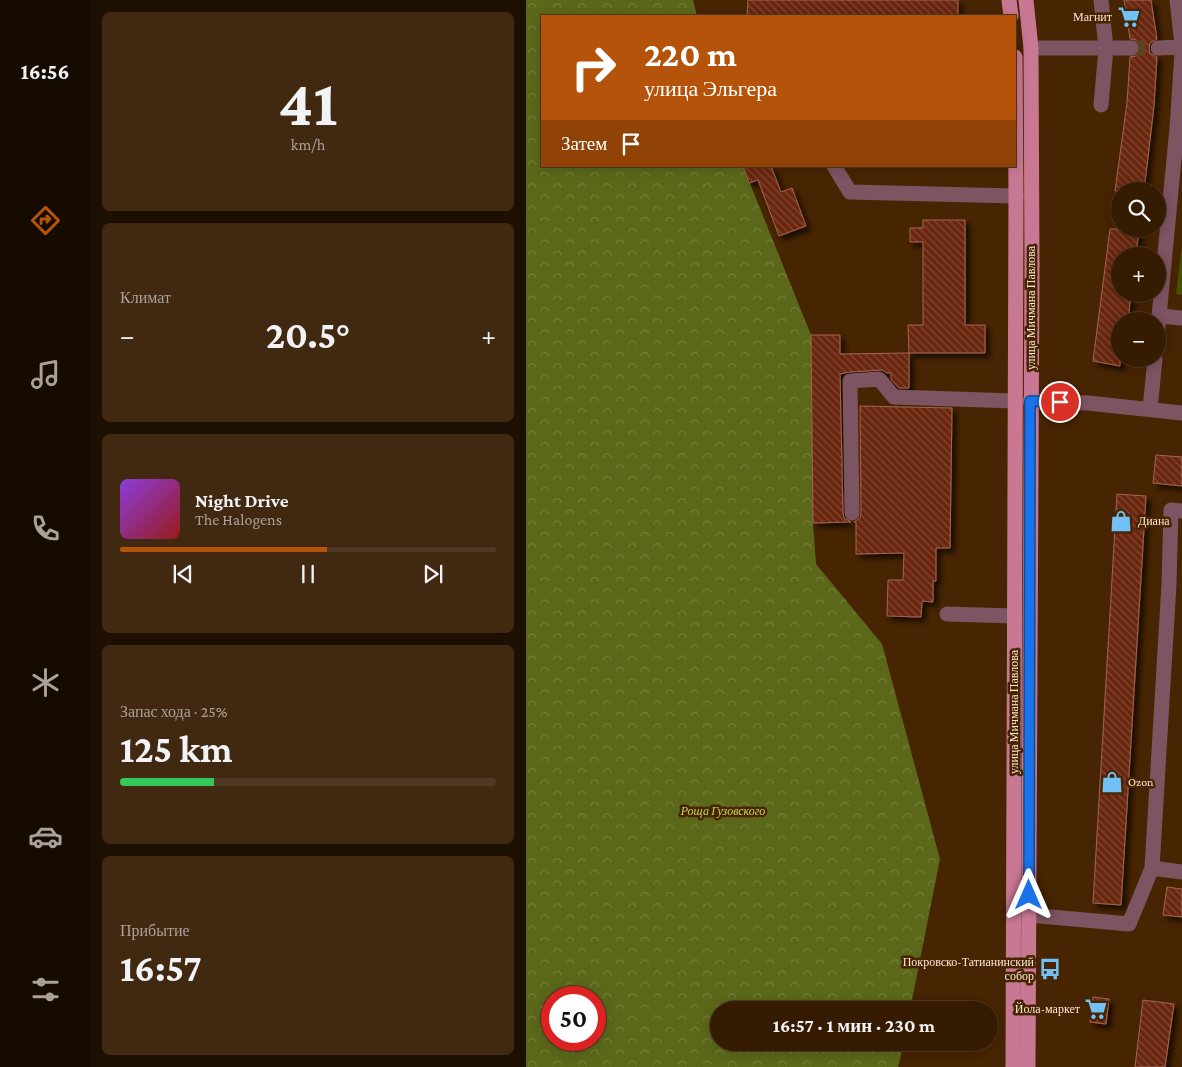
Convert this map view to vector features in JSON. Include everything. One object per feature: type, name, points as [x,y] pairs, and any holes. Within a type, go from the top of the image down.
[{"type":"main road","points":[[1009,0],[1011,15]]},
{"type":"main road","name":"улица Мичмана Павлова","points":[[1026,0],[1031,48],[1014,401],[1022,616],[1029,915],[1028,1067]]},
{"type":"main road","points":[[1016,48],[1031,48]]},
{"type":"main road","name":"улица Мичмана Павлова","points":[[1013,1067],[1014,915],[1030,401],[1024,195],[1016,72]]},
{"type":"main road","points":[[1014,401],[1030,401]]},
{"type":"main road","points":[[1014,915],[1029,915]]},
{"type":"street","points":[[1100,0],[1106,48],[1101,105]]},
{"type":"street","points":[[1158,48],[1182,46],[1177,0]]},
{"type":"street","points":[[1031,48],[1131,48]]},
{"type":"street","points":[[1160,312],[1179,129],[1182,52]]},
{"type":"street","points":[[835,167],[850,192],[1024,195]]},
{"type":"street","points":[[1166,317],[1182,318]]},
{"type":"street","points":[[1150,409],[1154,367]]},
{"type":"street","points":[[852,513],[850,381],[878,379],[894,397],[1014,401]]},
{"type":"street","points":[[1030,401],[1088,403],[1182,413]]},
{"type":"street","points":[[1029,915],[1129,924],[1152,868],[1175,585],[1171,510],[1182,512]]},
{"type":"street","points":[[947,614],[1022,616]]},
{"type":"street","points":[[1152,868],[1182,872]]},
{"type":"green space","name":"Роща Гузовского","points":[[526,0],[693,0],[697,15],[541,15],[541,167],[743,167],[811,335],[813,523],[816,564],[882,644],[940,859],[912,1001],[710,1001],[710,1051],[902,1051],[898,1067],[526,1067]]},
{"type":"green space","points":[[1182,247],[1182,295],[1176,294]]},
{"type":"building","points":[[748,0],[958,0],[958,15],[747,15]]},
{"type":"building","points":[[1124,0],[1151,0],[1157,39],[1150,43],[1149,48],[1150,53],[1157,57],[1154,106],[1145,182],[1116,182],[1127,103],[1130,57],[1136,56],[1140,48],[1136,40],[1130,39]]},
{"type":"building","points":[[743,167],[771,167],[781,192],[792,188],[806,226],[779,236],[758,180],[749,183]]},
{"type":"building","points":[[923,220],[965,220],[965,325],[985,325],[985,353],[909,353],[908,325],[923,325],[923,242],[910,242],[910,228],[923,228]]},
{"type":"building","points":[[1111,229],[1111,237],[1138,237],[1137,247],[1111,247],[1111,302],[1130,302],[1129,312],[1111,312],[1111,364],[1093,361]]},
{"type":"building","points":[[811,335],[840,335],[840,354],[909,353],[909,388],[899,388],[891,379],[891,373],[882,370],[840,374],[843,513],[844,518],[851,522],[813,523]]},
{"type":"building","points":[[860,406],[952,408],[950,548],[936,548],[936,581],[933,581],[933,602],[922,601],[921,617],[887,616],[888,580],[903,580],[904,553],[856,554],[856,522],[854,522],[860,518],[861,513]]},
{"type":"building","points":[[1156,455],[1182,457],[1182,486],[1153,483]]},
{"type":"building","points":[[1117,494],[1146,496],[1121,905],[1093,903]]},
{"type":"building","points":[[1167,887],[1182,889],[1182,917],[1163,915]]},
{"type":"building","points":[[1093,997],[1109,999],[1106,1024],[1090,1022]]},
{"type":"building","points":[[1143,1000],[1174,1004],[1165,1067],[1135,1067]]},
{"type":"tunnel","points":[[1131,48],[1158,48]]},
{"type":"place","name":"Магнит","points":[[1129,17]]},
{"type":"place","name":"Диана","points":[[1121,521]]},
{"type":"place","name":"Ozon","points":[[1112,782]]},
{"type":"place","name":"Покровско-Татианинский собор","points":[[1050,969]]},
{"type":"place","name":"Йола-маркет","points":[[1096,1009]]},
{"type":"route","points":[[1029,895],[1030,401],[1060,402]]}]
